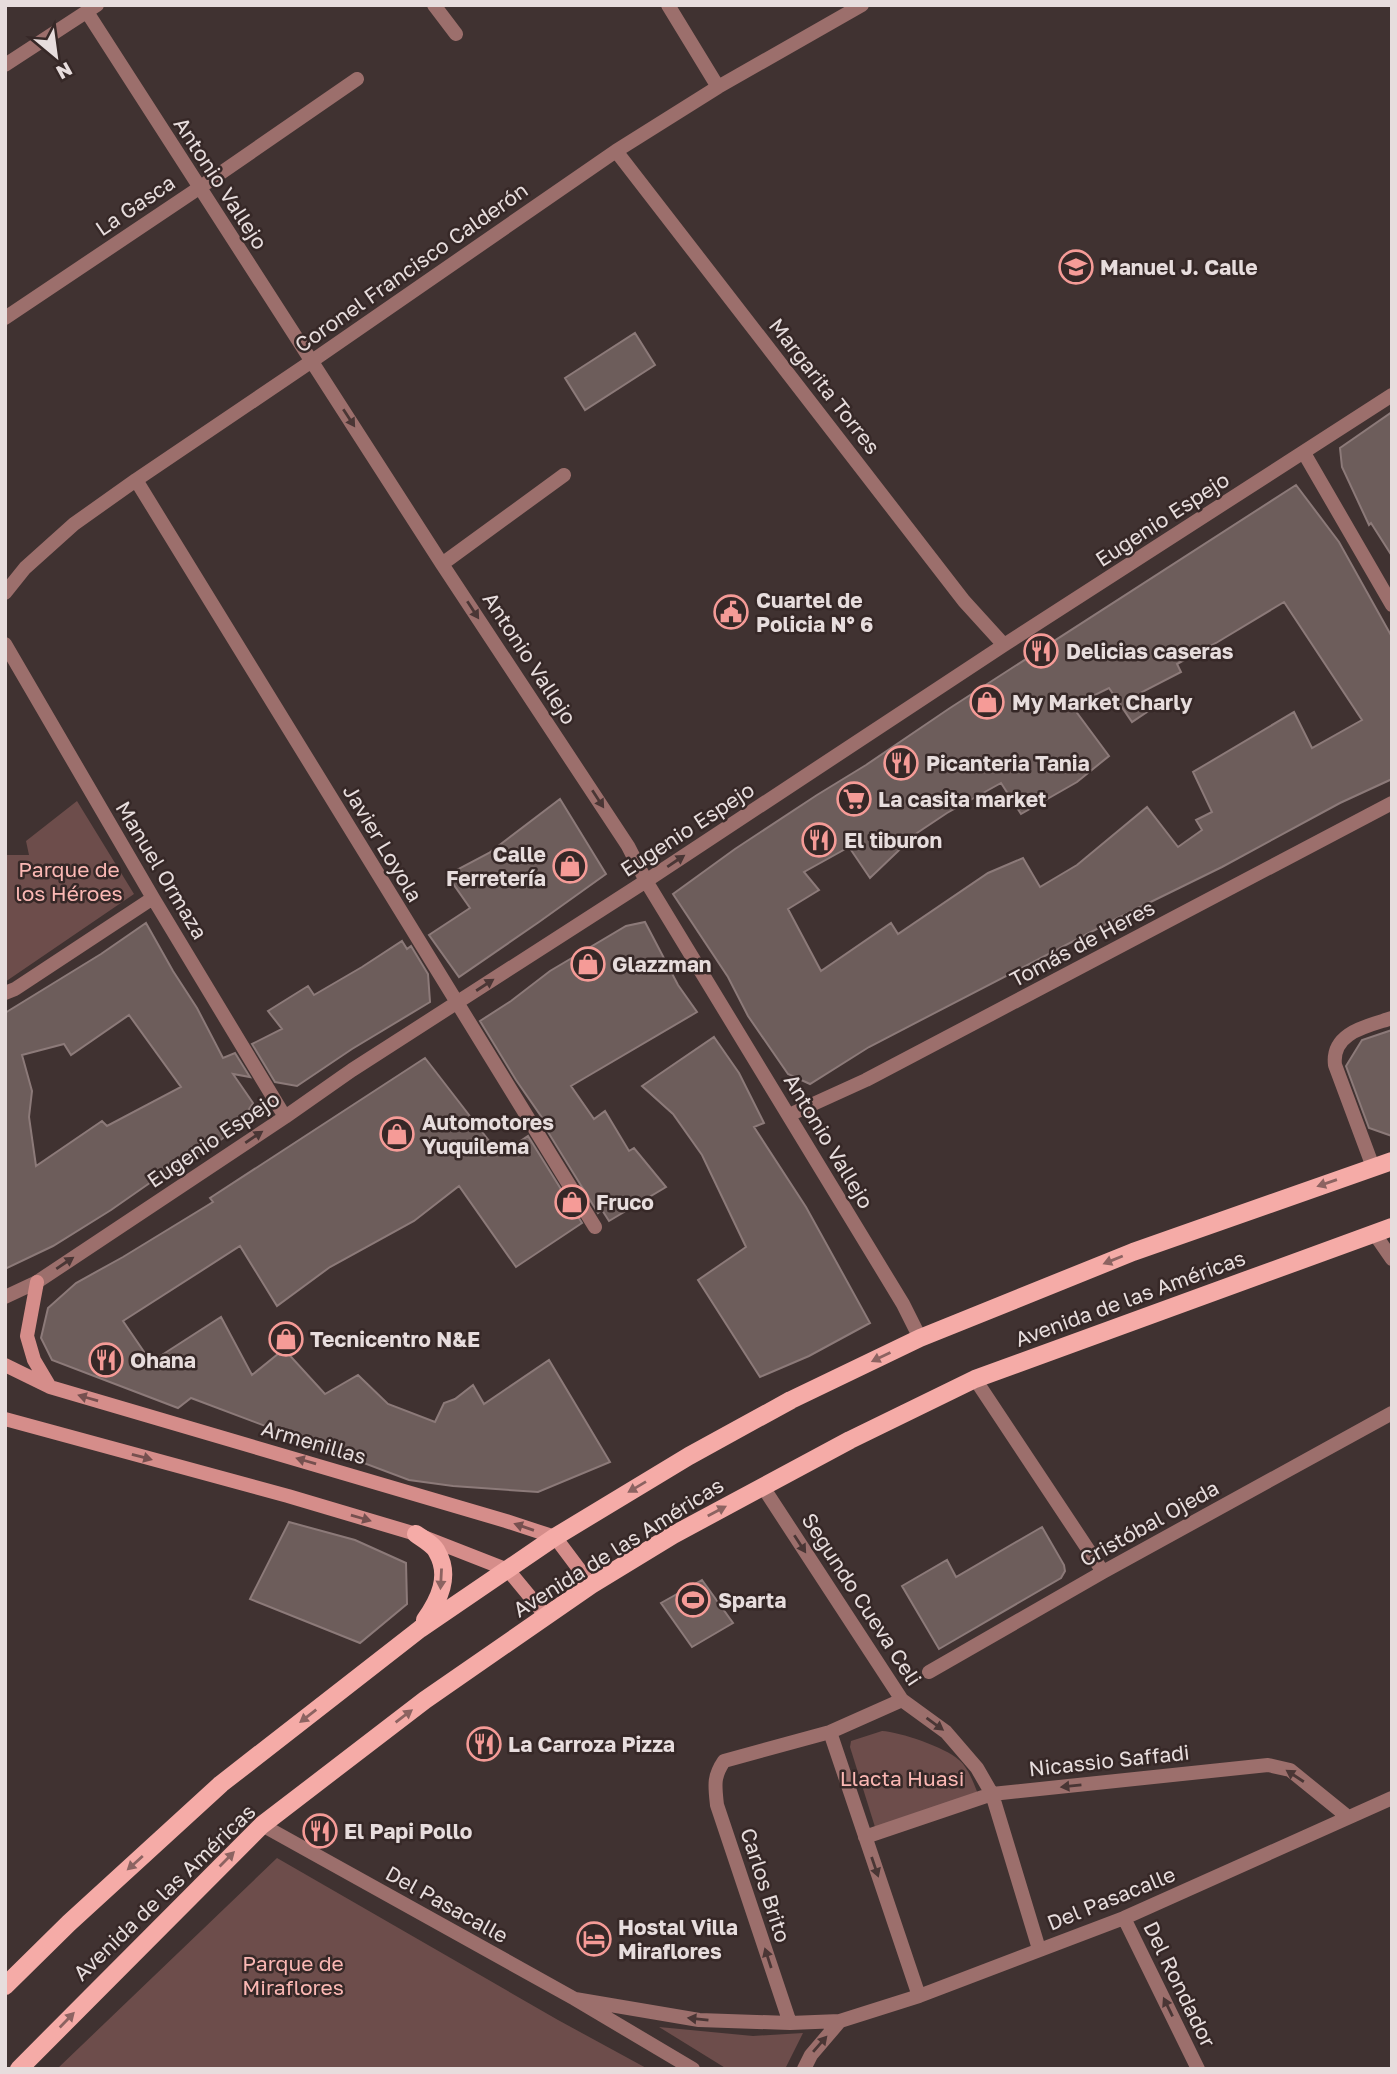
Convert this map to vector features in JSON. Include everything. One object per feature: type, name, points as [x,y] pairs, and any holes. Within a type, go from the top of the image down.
[{"type":"main road","name":"Avenida de las Américas","points":[[5,1986],[69,1923],[221,1784],[420,1629],[555,1537],[689,1456],[791,1400],[920,1338],[1133,1252],[1392,1161]]},
{"type":"main road","name":"Avenida de las Américas","points":[[19,2069],[262,1825],[425,1700],[591,1585],[673,1535],[850,1440],[975,1379],[1392,1227]]},
{"type":"main road","points":[[416,1534],[437,1550],[444,1573],[439,1599],[420,1629]]},
{"type":"street","points":[[435,5],[456,34]]},
{"type":"street","points":[[668,5],[718,87]]},
{"type":"street","name":"Coronel Francisco Calderón","points":[[5,593],[25,568],[74,523],[136,480],[616,151],[718,87],[862,5]]},
{"type":"street","points":[[5,65],[92,9]]},
{"type":"street","name":"Antonio Vallejo","points":[[92,9],[198,188],[628,846],[646,881],[903,1304],[920,1338]]},
{"type":"street","name":"La Gasca","points":[[5,318],[357,79]]},
{"type":"street","name":"Margarita Torres","points":[[616,151],[964,601],[1004,645]]},
{"type":"street","name":"Eugenio Espejo","points":[[5,1297],[37,1282],[352,1070],[1392,396]]},
{"type":"street","points":[[1304,453],[1392,605]]},
{"type":"street","points":[[442,564],[564,475]]},
{"type":"street","name":"Javier Loyola","points":[[136,480],[595,1227]]},
{"type":"street","name":"Manuel Ormaza","points":[[5,644],[152,898],[285,1117]]},
{"type":"street","name":"Tomás de Heres","points":[[789,1115],[866,1080],[1392,803]]},
{"type":"street","points":[[5,993],[152,898]]},
{"type":"street","points":[[1373,1167],[1335,1065],[1334,1055],[1343,1039],[1356,1030],[1392,1018]]},
{"type":"street","points":[[1374,1233],[1392,1259]]},
{"type":"street","points":[[37,1282],[27,1336],[34,1360],[50,1387]]},
{"type":"street","name":"Armenillas","points":[[5,1366],[50,1387],[555,1537]]},
{"type":"street","points":[[975,1379],[1102,1572]]},
{"type":"street","name":"Cristóbal Ojeda","points":[[929,1672],[1102,1572],[1392,1413]]},
{"type":"street","points":[[5,1419],[288,1496],[416,1534],[508,1570],[546,1616]]},
{"type":"street","name":"Segundo Cueva Celi","points":[[763,1487],[902,1700],[946,1732],[960,1745],[977,1768],[992,1794],[1039,1950]]},
{"type":"street","points":[[555,1537],[591,1585]]},
{"type":"street","points":[[902,1700],[830,1732],[919,1996]]},
{"type":"street","name":"Carlos Brito","points":[[790,2023],[717,1805],[716,1772],[724,1761],[830,1732]]},
{"type":"street","name":"Nicassio Saffadi","points":[[864,1837],[992,1794],[1268,1765],[1290,1770],[1348,1817]]},
{"type":"street","name":"Del Pasacalle","points":[[575,1999],[699,2020],[790,2023],[840,2021],[919,1996],[1124,1918],[1392,1798]]},
{"type":"street","name":"Del Pasacalle","points":[[262,1825],[575,1999],[693,2069]]},
{"type":"street","name":"Del Rondador","points":[[1124,1918],[1198,2069]]},
{"type":"street","points":[[804,2069],[811,2055],[840,2021]]},
{"type":"green space","name":"Parque de los Héroes","points":[[77,801],[134,894],[5,982],[5,855],[29,855],[26,841]]},
{"type":"green space","name":"Llacta Huasi","points":[[882,1731],[922,1741],[952,1755],[966,1768],[980,1799],[875,1827],[850,1747],[851,1741]]},
{"type":"green space","name":"Parque de Miraflores","points":[[277,1858],[558,2020],[648,2069],[57,2069]]},
{"type":"green space","points":[[659,2027],[753,2036],[803,2033],[785,2069],[727,2069]]},
{"type":"building","points":[[635,333],[655,365],[585,410],[565,378]]},
{"type":"building","points":[[1392,412],[1392,556],[1371,523],[1369,525],[1342,467],[1340,448]]},
{"type":"building","points":[[1296,485],[1339,542],[1392,637],[1392,779],[1340,803],[1222,867],[869,1047],[810,1084],[788,1074],[748,1016],[728,977],[673,894],[735,849]],"holes":[[[1284,602],[1362,720],[1312,748],[1294,712],[1193,772],[1212,812],[1196,820],[1202,830],[1178,847],[1147,807],[1077,865],[1040,887],[1023,858],[988,873],[898,934],[891,923],[821,971],[788,909],[819,890],[804,872],[849,847],[870,878],[917,833],[1001,783],[1021,814],[1077,782],[1109,756],[1072,706],[1109,688],[1132,722],[1153,708],[1142,692],[1181,672],[1177,664]]]},
{"type":"building","points":[[560,799],[606,874],[459,977],[429,935],[470,908],[447,875],[489,853]]},
{"type":"building","points":[[645,922],[678,985],[697,1012],[571,1086],[594,1119],[605,1111],[629,1151],[634,1148],[666,1187],[609,1221],[602,1210],[598,1213],[543,1124],[545,1122],[480,1021],[550,971],[626,926]]},
{"type":"building","points":[[146,923],[197,1008],[223,1058],[235,1053],[250,1077],[233,1074],[253,1103],[242,1120],[222,1139],[53,1246],[5,1269],[5,1013]],"holes":[[[129,1015],[181,1087],[107,1126],[102,1121],[36,1166],[29,1117],[32,1091],[22,1055],[64,1044],[71,1055]]]},
{"type":"building","points":[[402,941],[407,949],[411,946],[428,974],[430,1002],[297,1086],[275,1082],[252,1044],[282,1029],[268,1011],[308,986],[314,995]]},
{"type":"building","points":[[1392,1030],[1392,1136],[1369,1128],[1346,1066],[1362,1040]]},
{"type":"building","points":[[714,1037],[739,1073],[764,1123],[754,1127],[806,1207],[870,1323],[809,1356],[760,1377],[698,1280],[746,1247],[702,1155],[673,1114],[642,1086]]},
{"type":"building","points":[[425,1058],[500,1155],[528,1136],[582,1223],[516,1267],[459,1186],[414,1221],[330,1267],[277,1306],[240,1246],[123,1321],[151,1362],[221,1317],[252,1375],[284,1349],[325,1394],[358,1375],[388,1404],[435,1422],[444,1403],[455,1399],[473,1385],[484,1404],[549,1360],[610,1462],[538,1492],[409,1480],[191,1398],[178,1408],[52,1360],[41,1338],[48,1308],[76,1283],[213,1202],[210,1198]]},
{"type":"building","points":[[289,1522],[355,1540],[406,1563],[407,1604],[360,1643],[250,1599]]},
{"type":"building","points":[[1042,1527],[1064,1565],[1065,1571],[1061,1578],[939,1649],[902,1586],[947,1560],[956,1577]]},
{"type":"building","points":[[702,1580],[733,1623],[692,1647],[661,1603]]},
{"type":"place","name":"Manuel J. Calle","points":[[1076,267]]},
{"type":"place","name":"Cuartel de Policia N° 6","points":[[731,612]]},
{"type":"place","name":"Delicias caseras","points":[[1041,651]]},
{"type":"place","name":"My Market Charly","points":[[987,702]]},
{"type":"place","name":"Picanteria Tania","points":[[901,763]]},
{"type":"place","name":"La casita market","points":[[854,799]]},
{"type":"place","name":"El tiburon","points":[[819,840]]},
{"type":"place","name":"Calle Ferretería","points":[[570,866]]},
{"type":"place","name":"Glazzman","points":[[588,964]]},
{"type":"place","name":"Automotores Yuquilema","points":[[397,1134]]},
{"type":"place","name":"Fruco","points":[[572,1202]]},
{"type":"place","name":"Tecnicentro N&E","points":[[286,1339]]},
{"type":"place","name":"Ohana","points":[[106,1360]]},
{"type":"place","name":"Sparta","points":[[693,1600]]},
{"type":"place","name":"La Carroza Pizza","points":[[484,1744]]},
{"type":"place","name":"El Papi Pollo","points":[[320,1831]]},
{"type":"place","name":"Hostal Villa Miraflores","points":[[594,1939]]}]
